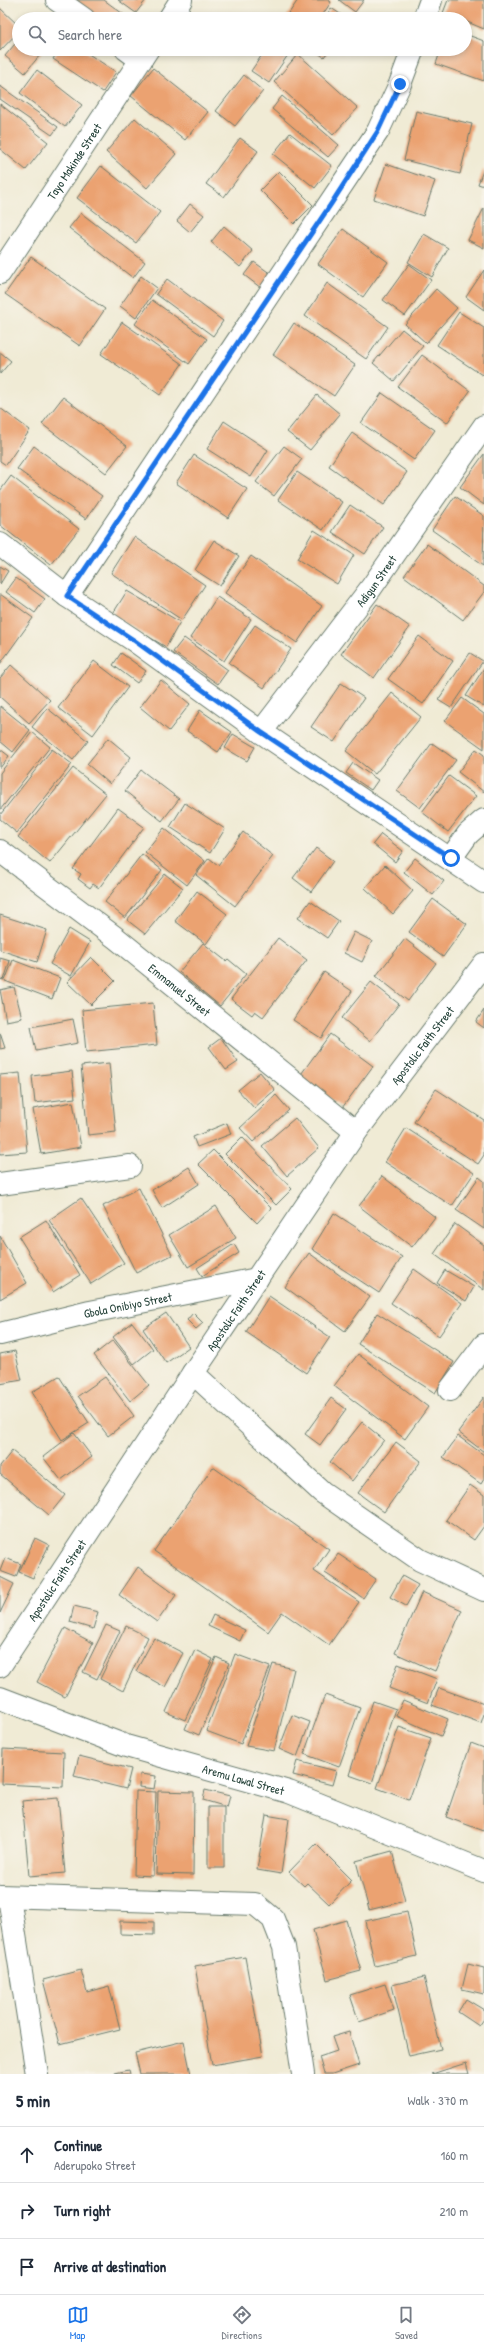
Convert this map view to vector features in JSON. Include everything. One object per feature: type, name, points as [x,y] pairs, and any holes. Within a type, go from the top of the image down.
[{"type":"street","points":[[57,0],[74,12]]},
{"type":"street","points":[[174,12],[182,0]]},
{"type":"street","points":[[427,12],[431,0]]},
{"type":"street","name":"Tayo Makinde Street","points":[[0,273],[136,56]]},
{"type":"street","points":[[67,596],[378,131],[400,84],[410,56]]},
{"type":"street","name":"Adigun Street","points":[[261,732],[371,588],[484,426]]},
{"type":"street","points":[[0,544],[67,596],[135,641],[261,732],[451,858],[484,882]]},
{"type":"street","points":[[451,858],[468,834],[484,820]]},
{"type":"street","name":"Emmanuel Street","points":[[0,852],[116,938],[356,1132]]},
{"type":"street","name":"Apostolic Faith Street","points":[[0,1666],[193,1373],[356,1132],[484,964]]},
{"type":"street","points":[[0,1184],[130,1166]]},
{"type":"street","name":"Gbola Onibiyo Street","points":[[0,1334],[98,1310],[256,1279]]},
{"type":"street","points":[[450,1390],[484,1346]]},
{"type":"street","points":[[193,1373],[322,1492],[420,1560],[484,1590]]},
{"type":"street","name":"Aremu Lawal Street","points":[[0,1698],[126,1746],[289,1792],[484,1871]]},
{"type":"street","points":[[37,2074],[5,1897],[255,1904],[273,1919],[284,1947],[303,2074]]},
{"type":"building","points":[[72,0],[104,0],[120,12],[88,12]]},
{"type":"building","points":[[118,0],[146,0],[137,12]]},
{"type":"building","points":[[298,0],[328,0],[331,2],[325,12],[290,12]]},
{"type":"building","points":[[339,0],[364,0],[355,12]]},
{"type":"building","points":[[448,0],[484,0],[484,29],[472,24],[472,12],[443,12]]},
{"type":"building","points":[[0,8],[12,19],[12,38],[0,51]]},
{"type":"building","points":[[331,8],[337,12],[328,12]]},
{"type":"building","points":[[472,37],[484,41],[484,81],[436,64],[439,56],[472,56]]},
{"type":"building","points":[[12,48],[12,56],[39,56],[25,73],[5,56]]},
{"type":"building","points":[[55,56],[92,56],[116,72],[103,92],[53,59]]},
{"type":"building","points":[[261,56],[287,56],[269,83],[251,71]]},
{"type":"building","points":[[296,56],[300,56],[358,108],[333,135],[274,82]]},
{"type":"building","points":[[153,68],[208,112],[185,140],[131,96]]},
{"type":"building","points":[[37,70],[82,105],[65,127],[20,93]]},
{"type":"building","points":[[244,75],[263,91],[235,126],[216,111]]},
{"type":"building","points":[[0,86],[58,127],[52,135],[0,99]]},
{"type":"building","points":[[282,96],[339,145],[328,157],[272,109]]},
{"type":"building","points":[[0,104],[48,142],[26,170],[0,149]]},
{"type":"building","points":[[416,111],[472,124],[460,174],[404,160]]},
{"type":"building","points":[[135,118],[176,154],[147,188],[106,152]]},
{"type":"building","points":[[290,133],[332,166],[315,188],[273,154]]},
{"type":"building","points":[[240,138],[258,151],[224,197],[206,184]]},
{"type":"building","points":[[386,164],[435,181],[423,216],[374,199]]},
{"type":"building","points":[[101,166],[160,212],[136,243],[77,198]]},
{"type":"building","points":[[484,168],[484,186],[478,184]]},
{"type":"building","points":[[279,171],[313,205],[294,224],[260,190]]},
{"type":"building","points":[[190,204],[204,215],[190,232],[177,221]]},
{"type":"building","points":[[484,208],[484,248],[468,240]]},
{"type":"building","points":[[81,213],[145,262],[133,278],[69,228]]},
{"type":"building","points":[[224,226],[253,251],[240,267],[211,242]]},
{"type":"building","points":[[343,229],[388,262],[363,297],[318,264]]},
{"type":"building","points":[[424,234],[448,248],[432,277],[408,262]]},
{"type":"building","points":[[31,257],[105,309],[80,346],[5,294]]},
{"type":"building","points":[[254,262],[271,274],[261,288],[244,275]]},
{"type":"building","points":[[409,264],[431,280],[405,316],[383,300]]},
{"type":"building","points":[[484,270],[484,310],[466,297]]},
{"type":"building","points":[[141,276],[157,288],[136,318],[120,306]]},
{"type":"building","points":[[167,279],[223,321],[213,336],[156,294]]},
{"type":"building","points":[[327,283],[388,327],[366,359],[305,316]]},
{"type":"building","points":[[436,289],[457,308],[426,343],[405,324]]},
{"type":"building","points":[[152,300],[207,339],[189,364],[135,324]]},
{"type":"building","points":[[459,312],[484,328],[484,373],[482,375],[437,345]]},
{"type":"building","points":[[122,322],[182,364],[160,395],[101,354]]},
{"type":"building","points":[[294,323],[355,365],[334,396],[273,355]]},
{"type":"building","points":[[402,329],[423,346],[394,381],[373,363]]},
{"type":"building","points":[[0,352],[11,361],[0,374]]},
{"type":"building","points":[[422,355],[470,391],[447,423],[398,387]]},
{"type":"building","points":[[382,393],[435,430],[414,460],[361,423]]},
{"type":"building","points":[[317,395],[340,414],[310,450],[287,432]]},
{"type":"building","points":[[63,397],[127,446],[106,473],[42,424]]},
{"type":"building","points":[[0,408],[30,430],[6,465],[0,461]]},
{"type":"building","points":[[224,421],[268,450],[251,477],[207,449]]},
{"type":"building","points":[[352,433],[407,472],[384,505],[329,466]]},
{"type":"building","points":[[34,446],[102,496],[86,519],[17,469]]},
{"type":"building","points":[[284,446],[302,459],[274,496],[256,482]]},
{"type":"building","points":[[484,454],[484,505],[460,487]]},
{"type":"building","points":[[194,455],[247,489],[228,518],[176,483]]},
{"type":"building","points":[[297,472],[342,502],[323,530],[278,500]]},
{"type":"building","points":[[11,476],[79,529],[51,565],[0,525],[0,491]]},
{"type":"building","points":[[455,496],[484,516],[483,566],[432,530]]},
{"type":"building","points":[[350,505],[383,527],[365,554],[332,532]]},
{"type":"building","points":[[314,530],[354,555],[337,584],[297,559]]},
{"type":"building","points":[[134,537],[205,585],[182,620],[111,573]]},
{"type":"building","points":[[214,540],[239,556],[220,586],[195,570]]},
{"type":"building","points":[[427,544],[484,586],[484,592],[463,620],[404,576]]},
{"type":"building","points":[[251,556],[322,606],[297,643],[225,593]]},
{"type":"building","points":[[0,566],[8,571],[0,584]]},
{"type":"building","points":[[16,578],[45,599],[35,613],[6,592]]},
{"type":"building","points":[[127,591],[180,622],[166,647],[112,615]]},
{"type":"building","points":[[0,594],[33,618],[0,664]]},
{"type":"building","points":[[217,597],[251,619],[224,661],[190,638]]},
{"type":"building","points":[[377,604],[410,627],[374,678],[341,654]]},
{"type":"building","points":[[255,625],[291,649],[264,688],[229,663]]},
{"type":"building","points":[[419,636],[453,661],[423,704],[388,679]]},
{"type":"building","points":[[184,638],[228,670],[218,684],[173,652]]},
{"type":"building","points":[[121,653],[146,671],[137,683],[113,665]]},
{"type":"building","points":[[470,653],[483,661],[451,708],[438,700]]},
{"type":"building","points":[[94,661],[128,687],[93,735],[58,708]]},
{"type":"building","points":[[11,665],[50,700],[29,723],[0,697],[0,678]]},
{"type":"building","points":[[484,668],[484,707],[466,696]]},
{"type":"building","points":[[161,680],[190,704],[169,731],[140,707]]},
{"type":"building","points":[[341,683],[364,698],[334,742],[311,727]]},
{"type":"building","points":[[392,693],[421,717],[375,774],[346,751]]},
{"type":"building","points":[[462,698],[484,714],[484,749],[445,721]]},
{"type":"building","points":[[0,706],[30,730],[13,752],[0,741]]},
{"type":"building","points":[[47,708],[88,741],[73,760],[32,727]]},
{"type":"building","points":[[200,710],[232,732],[218,752],[187,731]]},
{"type":"building","points":[[32,732],[50,747],[0,810],[0,773]]},
{"type":"building","points":[[233,734],[255,747],[247,761],[225,748]]},
{"type":"building","points":[[108,738],[131,757],[110,784],[87,764]]},
{"type":"building","points":[[432,743],[456,760],[420,808],[397,791]]},
{"type":"building","points":[[0,749],[9,756],[0,768]]},
{"type":"building","points":[[52,749],[72,764],[17,833],[0,819],[0,815]]},
{"type":"building","points":[[476,749],[484,755],[484,792],[458,772]]},
{"type":"building","points":[[353,763],[378,780],[371,790],[346,773]]},
{"type":"building","points":[[73,768],[106,794],[50,863],[18,837]]},
{"type":"building","points":[[141,770],[179,799],[162,821],[125,791]]},
{"type":"building","points":[[449,776],[476,796],[448,832],[422,812]]},
{"type":"building","points":[[185,803],[225,829],[210,853],[170,827]]},
{"type":"building","points":[[118,808],[144,827],[99,888],[93,884],[90,888],[78,879],[81,874],[73,869]]},
{"type":"building","points":[[164,828],[205,861],[187,885],[145,852]]},
{"type":"building","points":[[243,832],[273,856],[235,906],[196,875],[209,858],[218,865]]},
{"type":"building","points":[[381,834],[403,851],[395,862],[373,844]]},
{"type":"building","points":[[316,848],[333,861],[311,892],[293,878]]},
{"type":"building","points":[[142,854],[162,870],[125,918],[105,902]]},
{"type":"building","points":[[415,858],[444,881],[433,895],[404,872]]},
{"type":"building","points":[[385,865],[413,891],[393,914],[365,888]]},
{"type":"building","points":[[165,874],[183,888],[145,934],[127,920]]},
{"type":"building","points":[[197,891],[227,914],[206,944],[175,921]]},
{"type":"building","points":[[433,899],[467,924],[443,957],[409,932]]},
{"type":"building","points":[[310,901],[339,921],[327,938],[298,918]]},
{"type":"building","points":[[0,915],[47,930],[37,962],[0,950]]},
{"type":"building","points":[[69,929],[90,942],[71,976],[50,964]]},
{"type":"building","points":[[354,932],[372,941],[362,962],[344,953]]},
{"type":"building","points":[[278,938],[307,960],[263,1017],[255,1011],[252,1015],[231,999]]},
{"type":"building","points":[[405,939],[436,963],[408,1001],[376,976]]},
{"type":"building","points":[[203,943],[226,961],[228,959],[246,974],[220,1006],[179,972]]},
{"type":"building","points":[[91,957],[115,981],[91,1005],[67,982]]},
{"type":"building","points":[[0,958],[10,961],[4,980],[0,979]]},
{"type":"building","points":[[13,960],[60,978],[52,999],[5,981]]},
{"type":"building","points":[[324,972],[352,991],[321,1038],[293,1020]]},
{"type":"building","points":[[371,982],[399,1004],[370,1041],[342,1018]]},
{"type":"building","points":[[14,987],[22,1018],[6,1021],[0,990]]},
{"type":"building","points":[[153,1003],[157,1045],[86,1052],[82,1010]]},
{"type":"building","points":[[484,1010],[484,1028],[476,1022]]},
{"type":"building","points":[[73,1019],[78,1043],[36,1051],[31,1027]]},
{"type":"building","points":[[0,1033],[5,1048],[0,1049]]},
{"type":"building","points":[[330,1034],[373,1066],[342,1108],[299,1077]]},
{"type":"building","points":[[221,1038],[238,1062],[226,1070],[209,1047]]},
{"type":"building","points":[[109,1063],[116,1132],[88,1135],[81,1066]]},
{"type":"building","points":[[72,1071],[75,1098],[35,1103],[32,1076]]},
{"type":"building","points":[[260,1072],[275,1090],[254,1108],[238,1090]]},
{"type":"building","points":[[20,1073],[27,1152],[0,1154],[0,1075]]},
{"type":"building","points":[[436,1089],[484,1120],[484,1155],[478,1164],[414,1122]]},
{"type":"building","points":[[276,1095],[289,1110],[253,1142],[240,1128]]},
{"type":"building","points":[[73,1102],[81,1147],[41,1154],[33,1109]]},
{"type":"building","points":[[295,1118],[319,1148],[287,1176],[262,1146]]},
{"type":"building","points":[[227,1123],[231,1134],[197,1147],[193,1137]]},
{"type":"building","points":[[406,1128],[474,1173],[452,1206],[385,1162]]},
{"type":"building","points":[[242,1137],[292,1189],[276,1205],[225,1154]]},
{"type":"building","points":[[213,1150],[271,1208],[257,1223],[198,1164]]},
{"type":"building","points":[[189,1167],[199,1184],[162,1208],[152,1190]]},
{"type":"building","points":[[382,1176],[435,1217],[412,1247],[359,1206]]},
{"type":"building","points":[[479,1177],[484,1181],[484,1229],[456,1210]]},
{"type":"building","points":[[139,1188],[172,1255],[136,1273],[103,1206]]},
{"type":"building","points":[[81,1198],[124,1263],[91,1284],[49,1220]]},
{"type":"building","points":[[216,1206],[236,1238],[188,1267],[169,1235]]},
{"type":"building","points":[[334,1213],[402,1257],[379,1293],[312,1249]]},
{"type":"building","points":[[46,1220],[80,1275],[53,1292],[19,1237]]},
{"type":"building","points":[[455,1224],[484,1245],[484,1290],[434,1254]]},
{"type":"building","points":[[0,1236],[27,1283],[0,1299]]},
{"type":"building","points":[[234,1244],[239,1253],[202,1276],[197,1268]]},
{"type":"building","points":[[309,1253],[370,1297],[345,1331],[285,1287]]},
{"type":"building","points":[[414,1269],[462,1303],[439,1336],[391,1303]]},
{"type":"building","points":[[445,1270],[474,1287],[466,1301],[437,1283]]},
{"type":"building","points":[[269,1296],[330,1337],[306,1373],[246,1332]]},
{"type":"building","points":[[166,1313],[189,1347],[166,1363],[143,1329]]},
{"type":"building","points":[[193,1313],[203,1323],[196,1329],[187,1320]]},
{"type":"building","points":[[377,1313],[454,1362],[435,1393],[358,1344]]},
{"type":"building","points":[[132,1322],[153,1349],[134,1364],[113,1337]]},
{"type":"building","points":[[113,1340],[149,1385],[130,1401],[94,1355]]},
{"type":"building","points":[[15,1351],[22,1380],[0,1384],[0,1354]]},
{"type":"building","points":[[358,1354],[428,1407],[405,1439],[334,1386]]},
{"type":"building","points":[[59,1376],[89,1423],[62,1440],[32,1392]]},
{"type":"building","points":[[105,1377],[134,1416],[108,1436],[78,1396]]},
{"type":"building","points":[[484,1397],[484,1452],[458,1432]]},
{"type":"building","points":[[331,1398],[346,1409],[320,1445],[305,1434]]},
{"type":"building","points":[[362,1422],[384,1440],[352,1481],[330,1462]]},
{"type":"building","points":[[74,1433],[92,1457],[61,1480],[43,1457]]},
{"type":"building","points":[[458,1436],[484,1455],[484,1479],[481,1484],[443,1457]]},
{"type":"building","points":[[396,1442],[421,1461],[384,1512],[358,1493]]},
{"type":"building","points":[[12,1451],[65,1495],[49,1515],[0,1474],[0,1466]]},
{"type":"building","points":[[213,1467],[329,1549],[314,1571],[359,1602],[329,1645],[282,1612],[268,1632],[154,1551]]},
{"type":"building","points":[[470,1485],[484,1495],[484,1526],[474,1540],[446,1520]]},
{"type":"building","points":[[35,1538],[49,1545],[33,1578],[19,1572]]},
{"type":"building","points":[[338,1554],[376,1579],[363,1598],[325,1573]]},
{"type":"building","points":[[5,1558],[21,1564],[16,1577],[0,1571]]},
{"type":"building","points":[[138,1567],[176,1595],[157,1622],[119,1595]]},
{"type":"building","points":[[402,1576],[418,1585],[406,1606],[390,1597]]},
{"type":"building","points":[[0,1577],[14,1584],[0,1613]]},
{"type":"building","points":[[422,1592],[462,1610],[435,1671],[395,1653]]},
{"type":"building","points":[[74,1606],[98,1612],[93,1629],[70,1622]]},
{"type":"building","points":[[213,1615],[245,1630],[240,1641],[208,1626]]},
{"type":"building","points":[[106,1625],[120,1631],[97,1679],[83,1672]]},
{"type":"building","points":[[126,1626],[148,1637],[123,1691],[100,1679]]},
{"type":"building","points":[[65,1628],[93,1643],[65,1697],[37,1682]]},
{"type":"building","points":[[154,1638],[183,1653],[165,1687],[136,1671]]},
{"type":"building","points":[[195,1650],[213,1659],[185,1720],[166,1712]]},
{"type":"building","points":[[235,1654],[270,1667],[241,1744],[206,1731]]},
{"type":"building","points":[[216,1657],[229,1663],[199,1735],[185,1729]]},
{"type":"building","points":[[273,1664],[294,1669],[274,1751],[246,1746]]},
{"type":"building","points":[[398,1664],[437,1679],[428,1703],[389,1688]]},
{"type":"building","points":[[439,1688],[484,1704],[484,1714],[481,1723],[432,1705]]},
{"type":"building","points":[[325,1695],[360,1708],[339,1767],[304,1754]]},
{"type":"building","points":[[403,1700],[448,1719],[441,1736],[396,1716]]},
{"type":"building","points":[[373,1701],[396,1709],[372,1783],[349,1775]]},
{"type":"building","points":[[292,1715],[310,1722],[297,1757],[279,1749]]},
{"type":"building","points":[[399,1727],[431,1738],[409,1800],[377,1788]]},
{"type":"building","points":[[471,1743],[484,1748],[484,1831],[446,1817]]},
{"type":"building","points":[[3,1749],[64,1752],[63,1787],[2,1784]]},
{"type":"building","points":[[79,1756],[131,1769],[126,1789],[74,1776]]},
{"type":"building","points":[[297,1761],[336,1771],[332,1785],[293,1775]]},
{"type":"building","points":[[140,1774],[156,1776],[154,1789],[139,1787]]},
{"type":"building","points":[[205,1790],[230,1796],[227,1807],[203,1800]]},
{"type":"building","points":[[136,1791],[156,1792],[153,1876],[134,1875]]},
{"type":"building","points":[[158,1791],[194,1792],[193,1875],[156,1874]]},
{"type":"building","points":[[58,1798],[65,1873],[29,1876],[22,1801]]},
{"type":"building","points":[[208,1807],[224,1807],[224,1868],[208,1868]]},
{"type":"building","points":[[266,1815],[289,1819],[281,1874],[257,1870]]},
{"type":"building","points":[[316,1844],[352,1880],[329,1904],[307,1883],[304,1886],[289,1872]]},
{"type":"building","points":[[392,1851],[405,1901],[369,1910],[356,1861]]},
{"type":"building","points":[[407,1912],[417,1956],[375,1966],[365,1921]]},
{"type":"building","points":[[346,1920],[361,1971],[327,1980],[313,1930]]},
{"type":"building","points":[[120,1921],[154,1922],[154,1935],[120,1934]]},
{"type":"building","points":[[245,1957],[263,2056],[212,2065],[195,1966]]},
{"type":"building","points":[[468,1964],[484,1968],[484,1994],[462,1989]]},
{"type":"building","points":[[81,1970],[87,1992],[109,1986],[120,2029],[60,2044],[43,1980]]},
{"type":"building","points":[[424,1977],[441,2049],[409,2056],[392,1985]]},
{"type":"building","points":[[385,1984],[394,2010],[359,2022],[350,1995]]},
{"type":"building","points":[[466,1999],[484,2010],[484,2019],[479,2026],[458,2012]]},
{"type":"building","points":[[349,2032],[359,2065],[332,2074],[324,2074],[319,2057],[337,2051],[332,2037]]},
{"type":"building","points":[[184,2041],[191,2074],[140,2074],[135,2053]]},
{"type":"building","points":[[466,2063],[469,2074],[432,2074]]},
{"type":"building","points":[[129,2070],[130,2074],[115,2074],[115,2073]]},
{"type":"route","points":[[400,84],[378,131],[331,204],[67,596],[135,641],[261,732],[451,858]]}]
